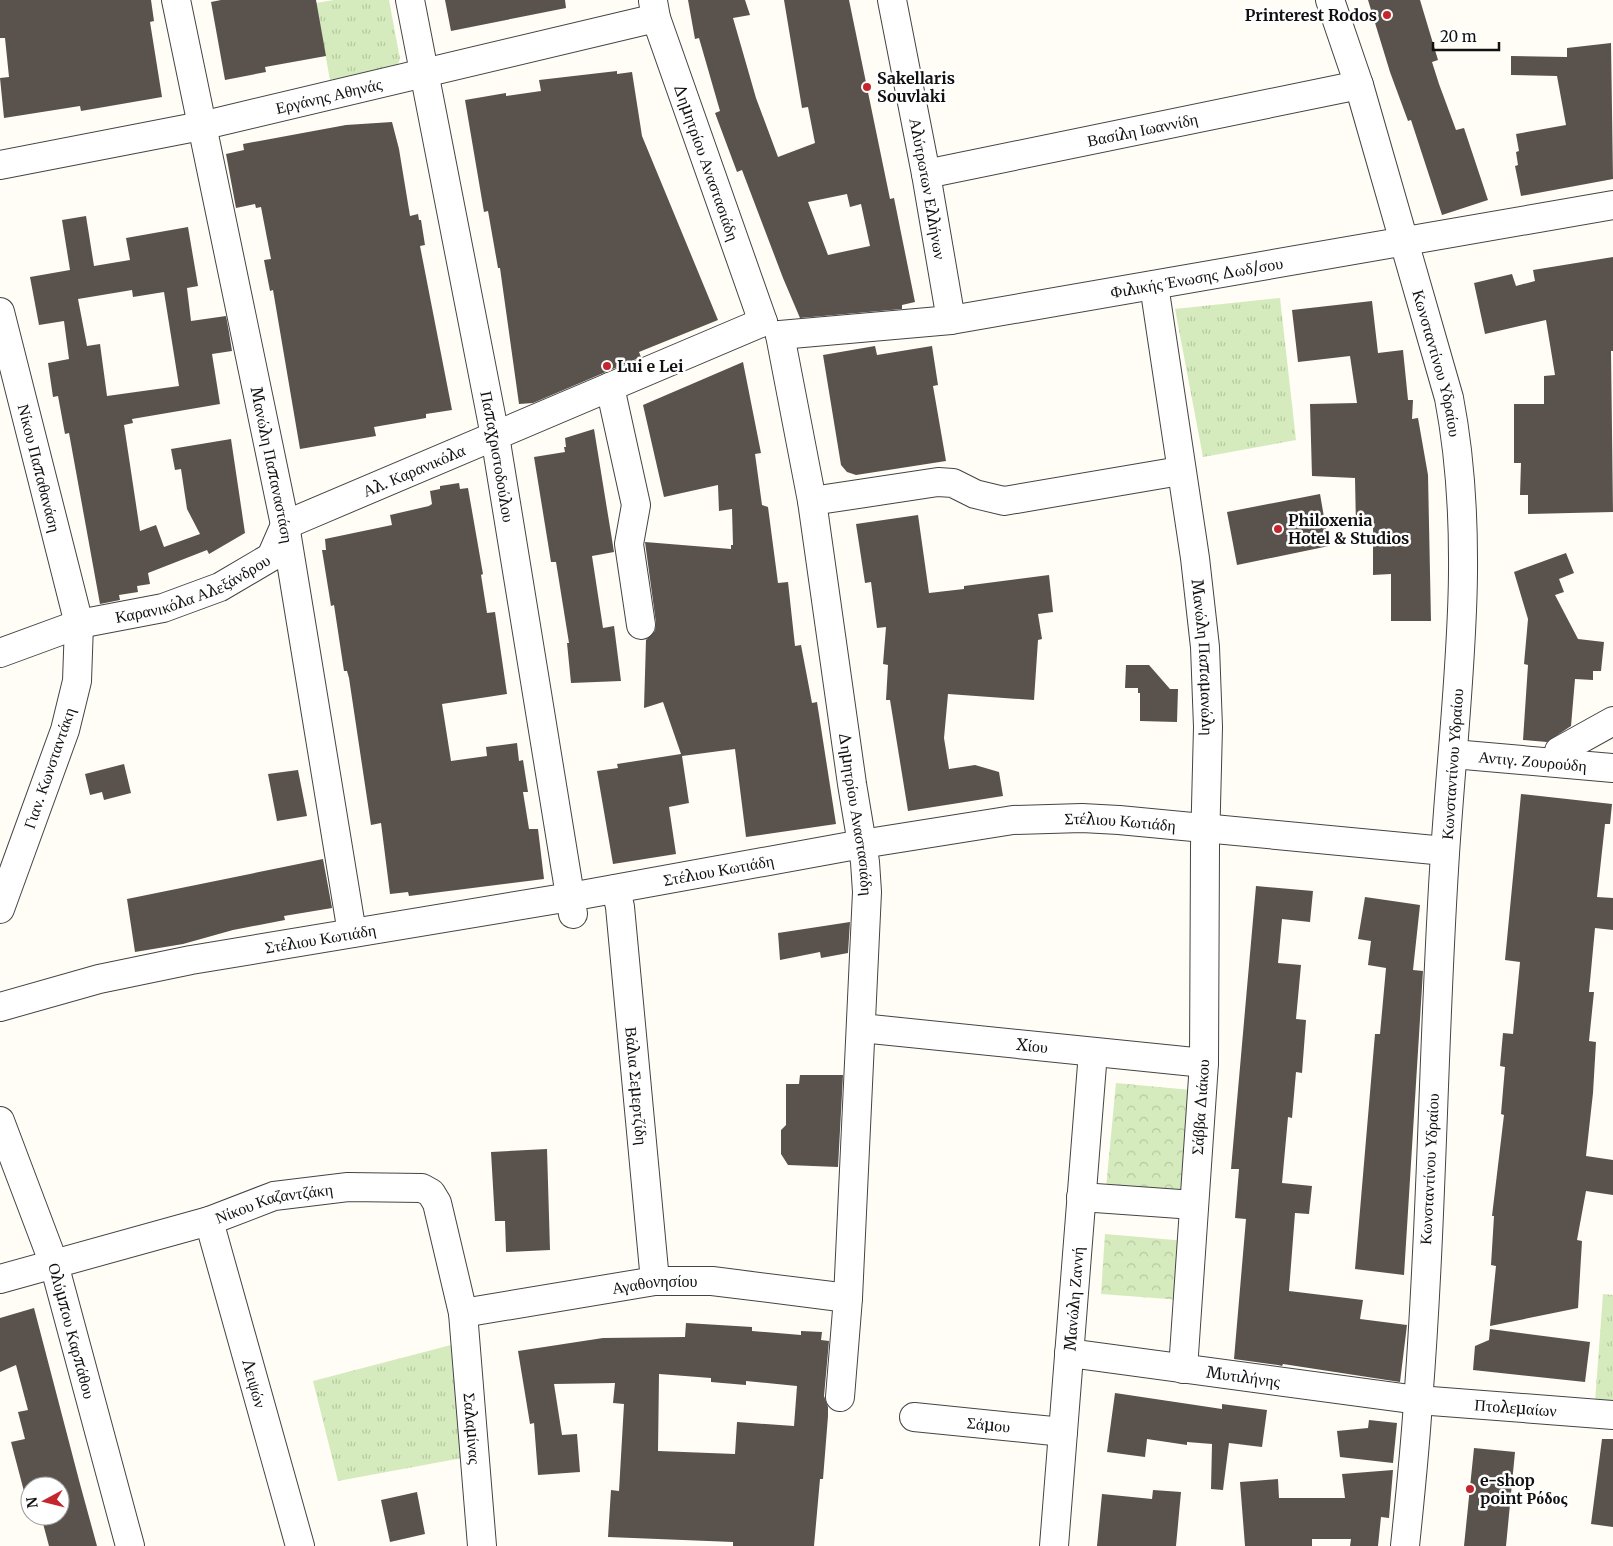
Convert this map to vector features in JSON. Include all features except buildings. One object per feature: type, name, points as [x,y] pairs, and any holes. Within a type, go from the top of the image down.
[{"type":"street","name":"Μανώλη Παπαναστάση","points":[[176,0],[285,525],[352,933]]},
{"type":"street","name":"Παπαχριστοδούλου","points":[[410,0],[495,436],[572,907]]},
{"type":"street","name":"Αλύτρωτων Ελλήνων","points":[[892,0],[926,174],[950,320]]},
{"type":"street","name":"Κωνσταντίνου Υδραίου","points":[[1330,0],[1359,85],[1449,398],[1462,485],[1464,536],[1461,646],[1445,860],[1418,1400],[1405,1546]]},
{"type":"street","name":"Εργάνης Αθηνάς","points":[[0,165],[201,126],[425,74],[654,9]]},
{"type":"street","name":"Δημητρίου Αναστασιάδη","points":[[654,9],[772,329],[812,501],[864,853],[867,917],[848,1298],[840,1397]]},
{"type":"street","name":"Βασίλη Ιωαννίδη","points":[[926,174],[1359,85]]},
{"type":"street","name":"Φιλικής Ένωσης Δωδ/σου","points":[[772,329],[950,320],[1613,205]]},
{"type":"street","name":"Μανώλη Παπαμανώλη","points":[[1154,284],[1180,471],[1195,558],[1205,647],[1208,727],[1205,837]]},
{"type":"street","name":"Νίκου Παπαθανάση","points":[[0,312],[79,624]]},
{"type":"street","name":"Αλ. Καρανικόλα","points":[[285,525],[610,387],[772,329]]},
{"type":"street","points":[[610,387],[636,505],[629,544],[641,625]]},
{"type":"street","points":[[812,501],[938,482],[953,484],[974,494],[1004,501],[1180,471]]},
{"type":"street","name":"Καρανικόλα Αλεξάνδρου","points":[[0,653],[79,624],[163,608],[220,587],[271,557],[285,525]]},
{"type":"street","name":"Γιαν. Κωνσταντάκη","points":[[0,908],[65,730],[76,681],[79,624]]},
{"type":"street","points":[[1559,751],[1613,721]]},
{"type":"street","name":"Αντιγ. Ζουρούδη","points":[[1453,754],[1613,768]]},
{"type":"street","name":"Στέλιου Κωτιάδη","points":[[0,1026],[103,996],[195,977],[864,853],[1047,834],[1205,837],[1445,860]]},
{"type":"street","name":"Σάββα Διάκου","points":[[1183,1369],[1204,1063],[1205,837]]},
{"type":"street","name":"Βάλια Σεμερτζίδη","points":[[618,898],[655,1281]]},
{"type":"street","name":"Στέλιου Κωτιάδη","points":[[0,1007],[61,989],[145,969],[352,933],[572,907]]},
{"type":"street","name":"Χίου","points":[[861,1028],[1204,1063]]},
{"type":"street","name":"Μανώλη Ζαννή","points":[[1054,1546],[1093,1052]]},
{"type":"street","name":"Ολύμπου Καρπάθου","points":[[0,1121],[54,1264],[130,1546]]},
{"type":"street","name":"Νίκου Καζαντζάκη","points":[[0,1279],[209,1221],[274,1196],[348,1188],[422,1188],[431,1193],[437,1203],[463,1313]]},
{"type":"street","points":[[1081,1197],[1194,1205]]},
{"type":"street","name":"Λειψών","points":[[209,1221],[300,1546]]},
{"type":"street","name":"Αγαθονησίου","points":[[463,1313],[655,1281],[712,1281],[848,1298]]},
{"type":"street","name":"Σαλαμίνας","points":[[463,1313],[482,1546]]},
{"type":"street","name":"Μυτιλήνης","points":[[1069,1353],[1418,1400]]},
{"type":"street","name":"Πτολεμαίων","points":[[1418,1400],[1613,1415]]},
{"type":"street","name":"Σάμου","points":[[914,1417],[1063,1432]]},
{"type":"green space","points":[[334,0],[389,0],[400,59],[397,66],[391,69],[330,80],[316,3]]},
{"type":"green space","points":[[1280,298],[1296,440],[1203,457],[1175,309]]},
{"type":"green space","points":[[1116,1083],[1202,1091],[1193,1196],[1106,1188]]},
{"type":"green space","points":[[1105,1234],[1186,1241],[1181,1300],[1101,1294]]},
{"type":"green space","points":[[1603,1294],[1613,1295],[1613,1410],[1595,1402]]},
{"type":"green space","points":[[451,1345],[462,1458],[338,1481],[313,1381]]},
{"type":"place","name":"Printerest Rodos","points":[[1387,15]]},
{"type":"place","name":"Sakellaris Souvlaki","points":[[867,87]]},
{"type":"place","name":"Lui e Lei","points":[[607,366]]},
{"type":"place","name":"Philoxenia Hotel & Studios","points":[[1278,529]]},
{"type":"place","name":"e-shop point Ρόδος","points":[[1470,1489]]}]
